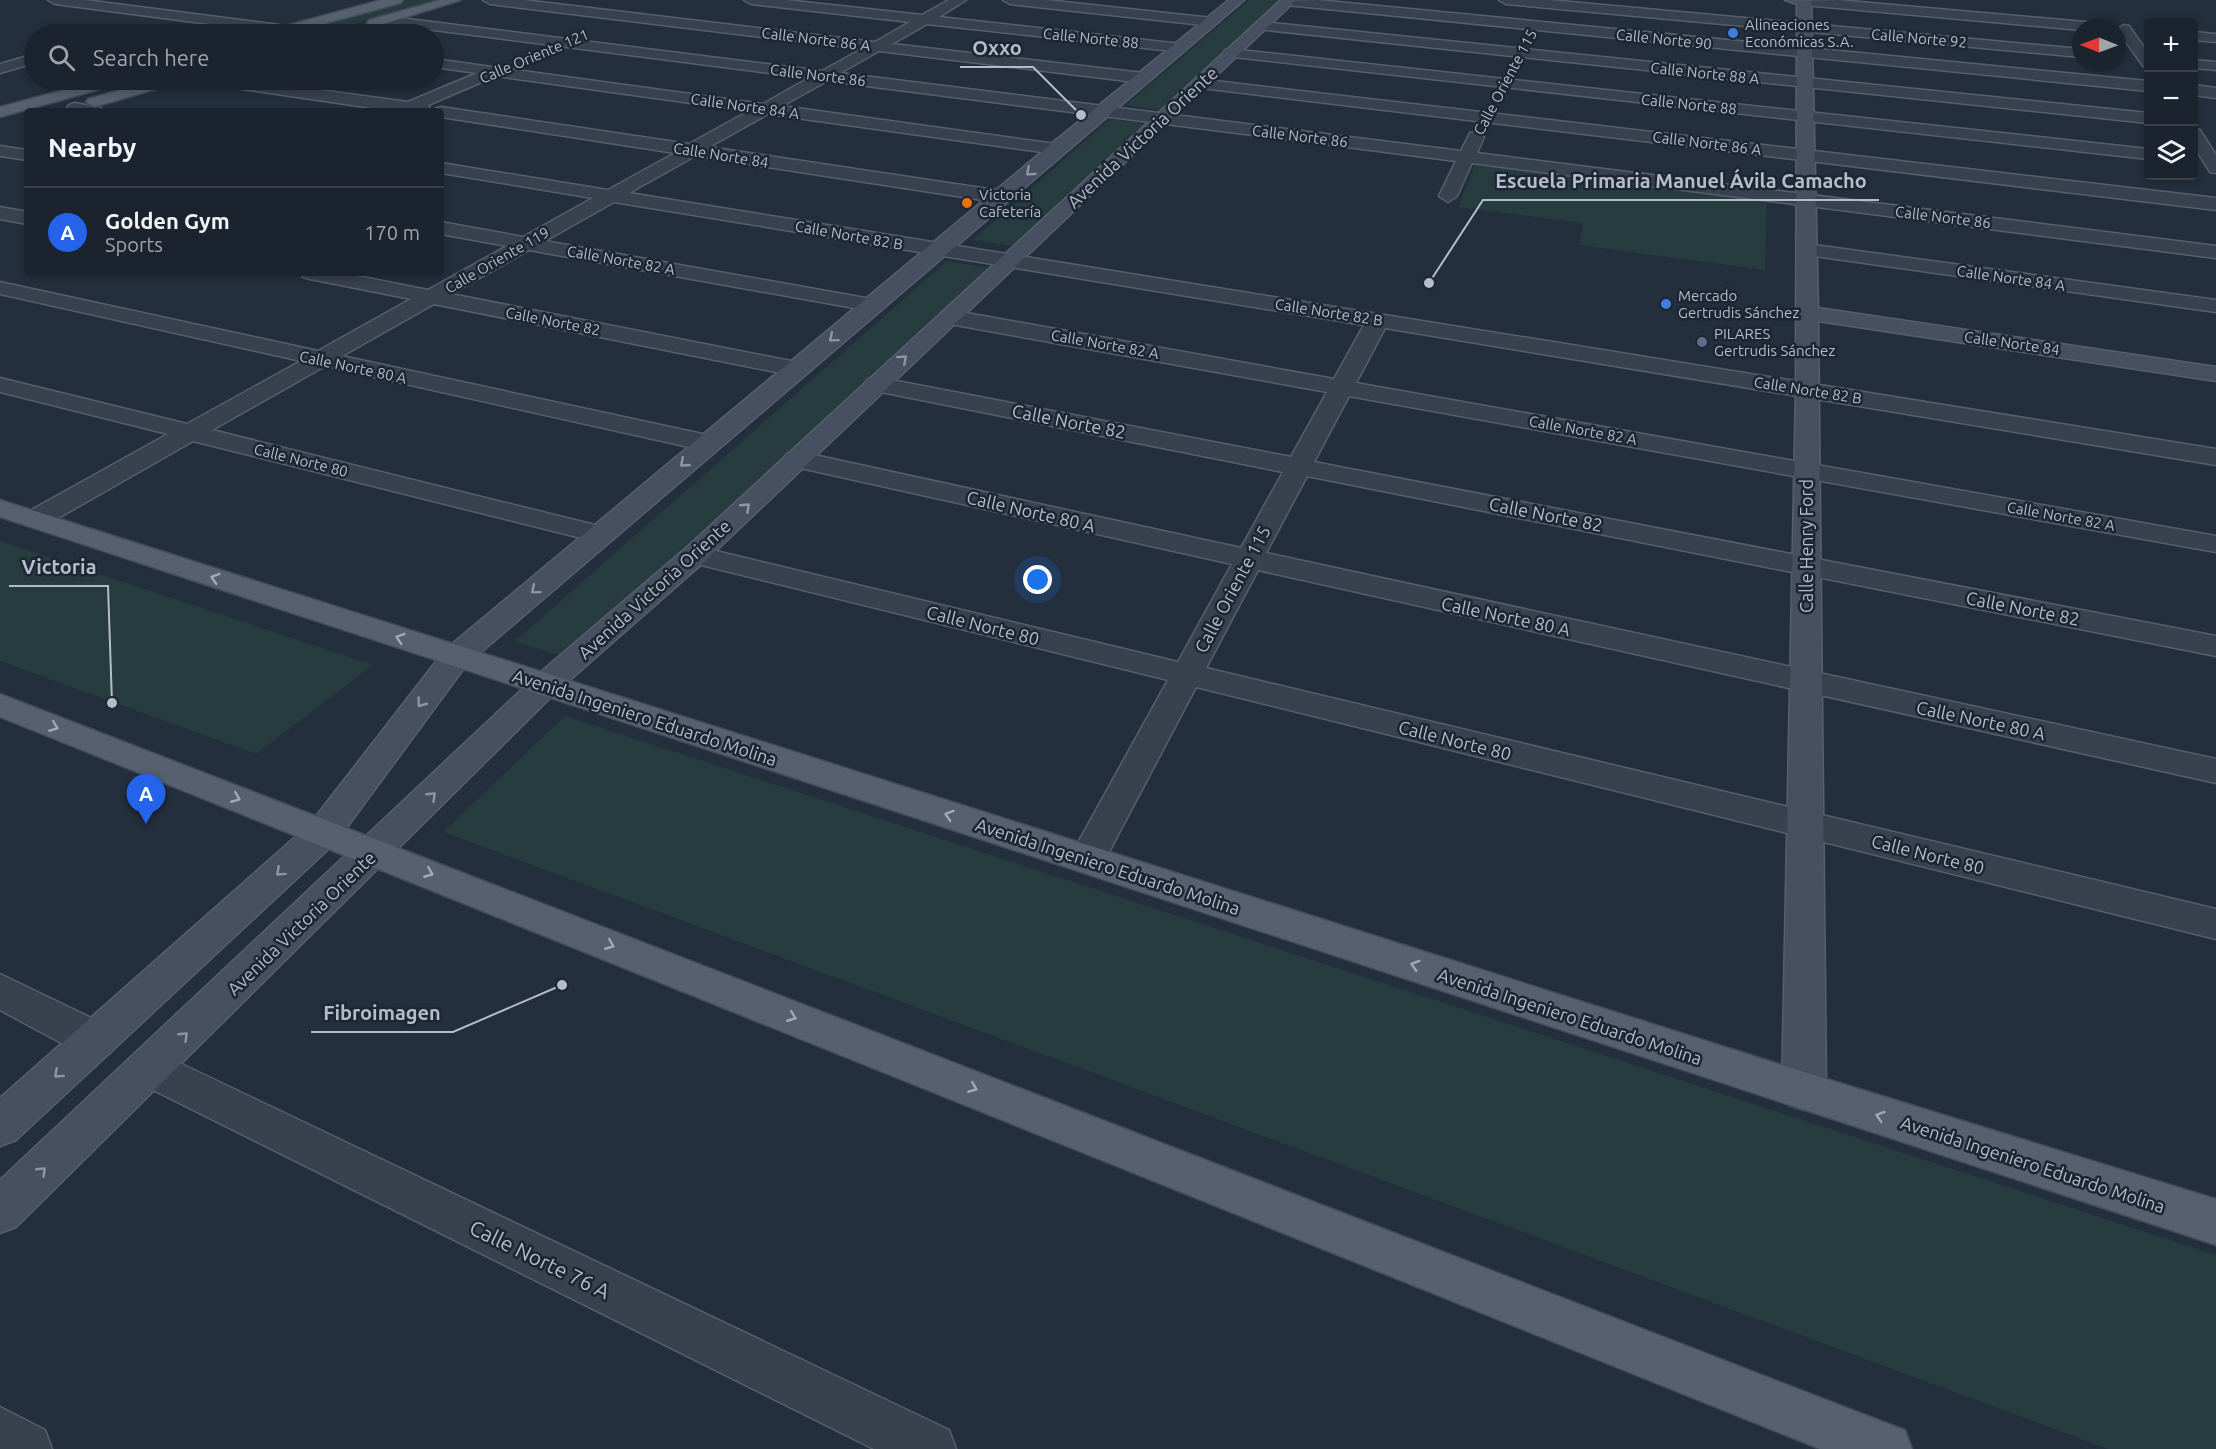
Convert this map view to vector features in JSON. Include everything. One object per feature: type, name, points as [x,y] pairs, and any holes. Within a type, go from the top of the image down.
[{"type":"main road","points":[[307,24],[391,0]]},
{"type":"main road","points":[[371,24],[454,0]]},
{"type":"main road","points":[[0,112],[80,90]]},
{"type":"main road","points":[[73,108],[136,90]]},
{"type":"main road","points":[[0,129],[24,123]]},
{"type":"main road","name":"Avenida Ingeniero Eduardo Molina","points":[[0,508],[456,657],[2216,1222]]},
{"type":"main road","points":[[0,705],[375,852],[1809,1434],[1886,1449]]},
{"type":"street","points":[[55,0],[240,24]]},
{"type":"street","name":"Calle Norte 86 A","points":[[489,0],[1143,78]]},
{"type":"street","name":"Calle Norte 88","points":[[751,0],[1181,48]]},
{"type":"street","name":"Calle Oriente 119","points":[[36,519],[958,0]]},
{"type":"street","points":[[1010,0],[1212,22]]},
{"type":"street","points":[[0,1126],[323,833],[456,657],[871,305],[1237,0]]},
{"type":"street","name":"Calle Norte 92","points":[[1506,0],[1801,20],[2072,52]]},
{"type":"street","name":"Avenida Victoria Oriente","points":[[0,1211],[375,852],[545,685],[695,555],[1160,118],[1288,1]]},
{"type":"street","name":"Calle Norte 90","points":[[1288,1],[1535,27],[1801,20],[2144,85]]},
{"type":"street","name":"Calle Oriente 115","points":[[1448,196],[1485,116],[1505,84],[1546,2]]},
{"type":"street","name":"Calle Oriente 121","points":[[407,108],[657,4]]},
{"type":"street","points":[[1801,20],[2072,26]]},
{"type":"street","name":"Calle Henry Ford","points":[[1801,20],[1807,200],[1808,390],[1805,471],[1807,825],[1803,1091]]},
{"type":"street","name":"Calle Norte 86","points":[[384,21],[409,24]]},
{"type":"street","name":"Calle Norte 88 A","points":[[1262,26],[2144,118]]},
{"type":"street","name":"Calle Norte 86","points":[[444,28],[2216,252]]},
{"type":"street","points":[[2126,30],[2140,31]]},
{"type":"street","points":[[2126,35],[2144,56]]},
{"type":"street","points":[[2198,36],[2216,38]]},
{"type":"street","points":[[12,48],[24,50]]},
{"type":"street","name":"Calle Norte 88","points":[[1230,53],[2144,154]]},
{"type":"street","points":[[2127,57],[2144,60]]},
{"type":"street","points":[[0,69],[24,61]]},
{"type":"street","name":"Calle Norte 84 A","points":[[444,64],[1056,150]]},
{"type":"street","points":[[2198,64],[2216,66]]},
{"type":"street","name":"Calle Norte 86 A","points":[[1198,84],[1485,116],[2216,204]]},
{"type":"street","points":[[281,90],[398,108]]},
{"type":"street","points":[[2198,91],[2216,93]]},
{"type":"street","name":"Calle Norte 84","points":[[444,112],[1002,197]]},
{"type":"street","points":[[2198,130],[2209,162]]},
{"type":"street","points":[[0,151],[24,155]]},
{"type":"street","name":"Calle Norte 82 B","points":[[444,168],[2216,457]]},
{"type":"street","points":[[0,213],[24,217]]},
{"type":"street","name":"Calle Norte 82 A","points":[[444,229],[871,305]]},
{"type":"street","name":"Calle Norte 84 A","points":[[1807,250],[2216,306]]},
{"type":"street","name":"Calle Norte 82","points":[[324,276],[796,369]]},
{"type":"street","name":"Calle Norte 80 A","points":[[0,288],[707,443]]},
{"type":"street","name":"Calle Norte 84","points":[[1807,313],[2216,374]]},
{"type":"street","name":"Calle Norte 82 A","points":[[950,317],[2216,544]]},
{"type":"street","name":"Calle Oriente 115","points":[[1087,859],[1377,320]]},
{"type":"street","name":"Calle Norte 82","points":[[876,384],[2216,646]]},
{"type":"street","name":"Calle Norte 80","points":[[0,386],[601,535]]},
{"type":"street","name":"Calle Norte 80 A","points":[[796,459],[2216,771]]},
{"type":"street","name":"Calle Norte 80","points":[[695,555],[2216,924]]},
{"type":"street","points":[[0,991],[95,1040]]},
{"type":"street","name":"Calle Norte 76 A","points":[[150,1068],[930,1449]]},
{"type":"street","points":[[0,1433],[26,1449]]},
{"type":"green space","points":[[409,0],[437,0],[354,24],[322,24]]},
{"type":"green space","points":[[1249,0],[1280,0],[1160,110],[1126,105]]},
{"type":"green space","points":[[1110,119],[1144,123],[1012,246],[973,240]]},
{"type":"green space","points":[[1476,162],[1767,198],[1765,270],[1579,245],[1583,223],[1458,207]]},
{"type":"green space","points":[[947,261],[988,268],[570,658],[514,642]]},
{"type":"green space","points":[[0,541],[373,665],[256,754],[0,661]]},
{"type":"green space","points":[[565,716],[2216,1255],[2216,1449],[2108,1449],[443,832]]},
{"type":"place","name":"Alineaciones Económicas S.A.","points":[[1733,33]]},
{"type":"place","name":"Oxxo","points":[[1081,115]]},
{"type":"place","name":"Victoria Cafetería","points":[[967,203]]},
{"type":"place","name":"Escuela Primaria Manuel Ávila Camacho","points":[[1429,283]]},
{"type":"place","name":"Mercado Gertrudis Sánchez","points":[[1666,304]]},
{"type":"place","name":"PILARES Gertrudis Sánchez","points":[[1702,342]]},
{"type":"place","name":"Victoria","points":[[112,703]]},
{"type":"place","name":"Golden Gym","points":[[146,824]]},
{"type":"place","name":"Fibroimagen","points":[[562,985]]}]
